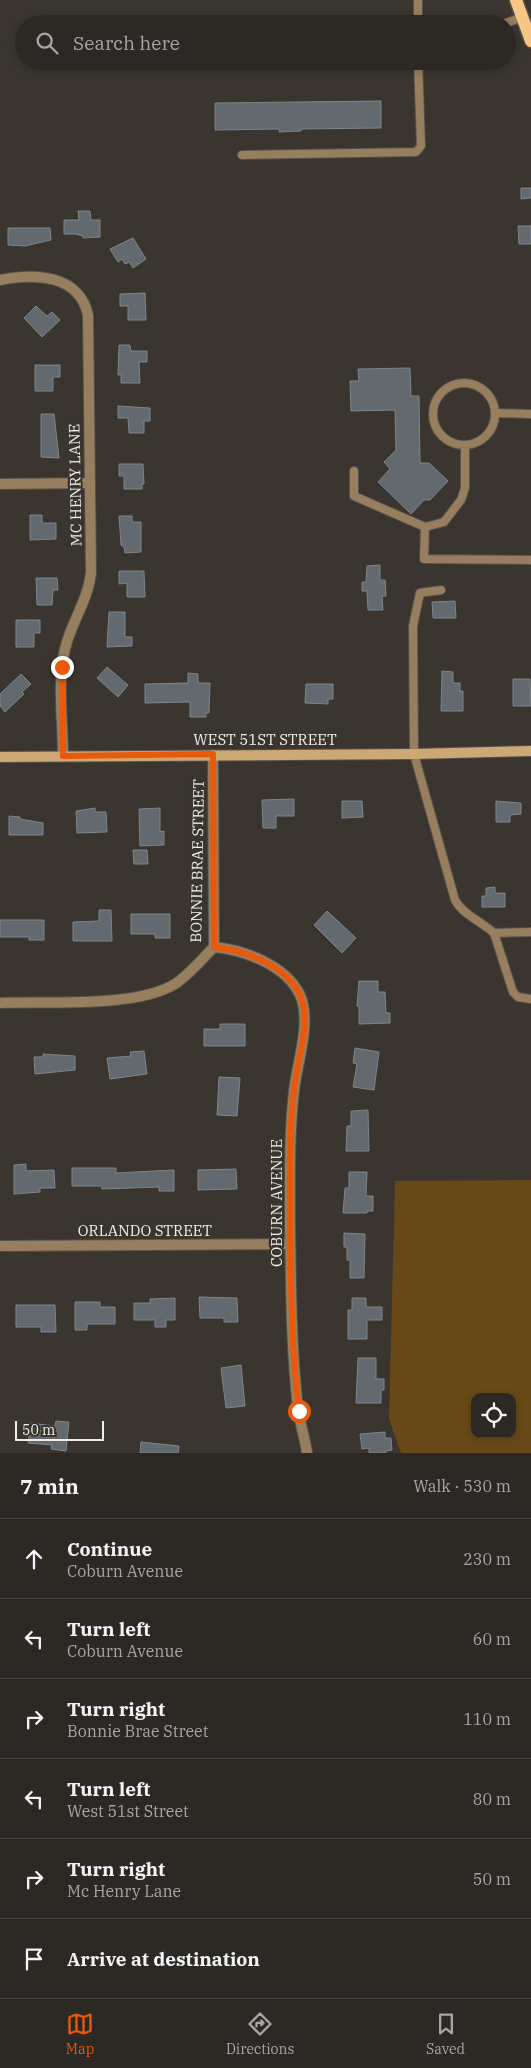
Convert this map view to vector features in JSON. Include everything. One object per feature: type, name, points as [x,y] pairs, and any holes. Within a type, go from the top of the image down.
[{"type":"main road","points":[[516,0],[531,40]]},
{"type":"street","name":"MC HENRY LANE","points":[[0,280],[20,277],[51,278],[64,282],[73,288],[85,305],[89,321],[90,580],[86,598],[68,638],[63,656],[63,756]]},
{"type":"street","points":[[0,484],[90,483]]},
{"type":"street","name":"WEST 51ST STREET","points":[[0,757],[414,754],[531,751]]},
{"type":"street","name":"BONNIE BRAE STREET","points":[[0,1003],[126,999],[148,996],[179,981],[214,947],[213,754]]},
{"type":"street","name":"COBURN AVENUE","points":[[214,947],[246,952],[266,963],[294,985],[303,1004],[305,1020],[295,1082],[291,1128],[290,1244],[294,1368],[299,1411],[307,1453]]},
{"type":"street","name":"ORLANDO STREET","points":[[0,1246],[290,1244]]},
{"type":"lane","points":[[418,0],[418,15]]},
{"type":"lane","points":[[516,19],[522,17]]},
{"type":"lane","points":[[242,155],[416,152],[421,146],[418,70]]},
{"type":"lane","points":[[470,383],[488,394],[493,403],[495,413],[490,432],[483,438],[465,445],[455,444],[445,439],[438,432],[433,422],[432,412],[434,401],[440,392],[454,384],[470,383]]},
{"type":"lane","points":[[495,413],[531,414]]},
{"type":"lane","points":[[354,470],[354,496],[425,527],[444,522],[461,500],[465,488],[465,445]]},
{"type":"lane","points":[[425,527],[424,559],[531,560]]},
{"type":"lane","points":[[441,590],[420,593],[413,626],[414,754],[460,910],[481,921],[494,933],[513,992],[518,998],[531,999]]},
{"type":"lane","points":[[494,933],[531,932]]},
{"type":"shaded area","points":[[531,1180],[531,1453],[401,1453],[389,1419],[395,1181]]},
{"type":"building","points":[[381,101],[381,128],[301,129],[301,131],[279,132],[279,129],[215,130],[215,103]]},
{"type":"building","points":[[521,188],[531,188],[531,198],[521,199]]},
{"type":"building","points":[[78,211],[90,211],[91,220],[100,220],[100,237],[83,238],[83,236],[75,234],[64,234],[64,220],[79,220]]},
{"type":"building","points":[[518,226],[531,226],[531,244],[519,244]]},
{"type":"building","points":[[8,228],[50,228],[51,240],[25,246],[8,245]]},
{"type":"building","points":[[133,238],[146,259],[133,268],[129,262],[125,264],[122,259],[118,262],[110,249]]},
{"type":"building","points":[[145,293],[146,320],[128,320],[128,306],[120,306],[120,294]]},
{"type":"building","points":[[36,306],[47,316],[52,312],[60,320],[42,337],[24,318]]},
{"type":"building","points":[[119,345],[130,345],[131,351],[147,351],[147,362],[139,362],[140,383],[121,383],[121,375],[118,375]]},
{"type":"building","points":[[35,365],[60,365],[60,377],[53,377],[53,391],[35,391]]},
{"type":"building","points":[[410,368],[411,396],[419,396],[420,463],[429,463],[448,481],[430,500],[424,500],[411,514],[378,482],[390,469],[384,462],[396,450],[395,410],[351,411],[350,381],[359,381],[358,369]]},
{"type":"building","points":[[118,406],[150,408],[150,421],[144,421],[144,433],[129,433],[128,418],[118,418]]},
{"type":"building","points":[[41,414],[54,414],[59,458],[41,457]]},
{"type":"building","points":[[119,464],[143,464],[144,484],[142,484],[142,489],[124,489],[124,476],[119,476]]},
{"type":"building","points":[[30,515],[42,515],[42,523],[56,523],[56,539],[30,540]]},
{"type":"building","points":[[119,516],[132,516],[132,522],[141,522],[141,552],[125,553],[124,547],[121,545]]},
{"type":"building","points":[[380,565],[380,580],[385,580],[386,596],[382,596],[383,610],[368,610],[367,591],[362,591],[362,582],[366,582],[367,566]]},
{"type":"building","points":[[119,571],[144,571],[145,597],[127,597],[127,583],[119,584]]},
{"type":"building","points":[[36,578],[57,578],[58,590],[53,590],[52,605],[37,605]]},
{"type":"building","points":[[455,601],[456,618],[433,618],[432,602]]},
{"type":"building","points":[[109,612],[125,612],[125,637],[132,637],[132,646],[107,647]]},
{"type":"building","points":[[16,620],[40,620],[40,633],[34,633],[34,647],[16,647]]},
{"type":"building","points":[[107,667],[128,685],[118,697],[97,678]]},
{"type":"building","points":[[442,671],[453,672],[453,683],[460,683],[460,691],[463,691],[463,711],[441,711]]},
{"type":"building","points":[[188,673],[198,674],[198,683],[210,683],[209,713],[206,713],[206,717],[190,717],[190,702],[145,703],[145,684],[188,683]]},
{"type":"building","points":[[21,674],[31,684],[22,692],[24,694],[5,712],[0,706],[0,694]]},
{"type":"building","points":[[513,679],[530,679],[531,706],[513,706]]},
{"type":"building","points":[[306,684],[333,684],[333,699],[328,699],[328,704],[305,703]]},
{"type":"building","points":[[294,799],[294,816],[276,816],[276,828],[263,828],[262,800]]},
{"type":"building","points":[[342,801],[362,801],[363,817],[342,818]]},
{"type":"building","points":[[496,801],[521,803],[521,814],[510,815],[510,822],[496,822]]},
{"type":"building","points":[[95,808],[95,812],[106,812],[107,832],[77,833],[76,811]]},
{"type":"building","points":[[160,808],[160,832],[164,831],[164,845],[140,846],[139,809]]},
{"type":"building","points":[[9,816],[43,823],[43,835],[9,835]]},
{"type":"building","points":[[133,850],[147,850],[148,864],[134,864]]},
{"type":"building","points":[[495,887],[495,893],[505,893],[505,907],[482,907],[482,896],[486,896],[486,888]]},
{"type":"building","points":[[99,910],[111,910],[112,941],[73,941],[73,922],[99,921]]},
{"type":"building","points":[[327,911],[356,938],[342,953],[314,925]]},
{"type":"building","points":[[131,914],[170,914],[170,938],[155,938],[155,934],[131,934]]},
{"type":"building","points":[[0,920],[44,920],[44,940],[29,940],[29,937],[0,937]]},
{"type":"building","points":[[359,981],[378,981],[378,992],[385,992],[386,1013],[390,1013],[390,1023],[359,1024],[359,1006],[357,1006]]},
{"type":"building","points":[[220,1024],[245,1024],[245,1046],[204,1046],[204,1029],[220,1029]]},
{"type":"building","points":[[355,1048],[379,1052],[374,1090],[353,1087],[357,1064],[353,1063]]},
{"type":"building","points":[[144,1051],[147,1074],[110,1079],[107,1058],[131,1056],[130,1052]]},
{"type":"building","points":[[43,1054],[75,1056],[75,1070],[35,1074],[34,1057],[43,1057]]},
{"type":"building","points":[[219,1077],[240,1078],[237,1116],[217,1115]]},
{"type":"building","points":[[368,1110],[369,1151],[346,1151],[347,1126],[351,1126],[351,1111]]},
{"type":"building","points":[[26,1164],[26,1171],[54,1170],[55,1188],[40,1188],[40,1192],[14,1194],[14,1165]]},
{"type":"building","points":[[72,1168],[116,1168],[116,1173],[174,1170],[174,1191],[159,1191],[159,1187],[102,1189],[102,1186],[72,1186]]},
{"type":"building","points":[[236,1169],[237,1189],[198,1190],[198,1170]]},
{"type":"building","points":[[349,1172],[367,1172],[366,1196],[373,1196],[373,1211],[367,1211],[367,1213],[343,1213],[345,1188],[349,1188]]},
{"type":"building","points":[[344,1233],[365,1234],[364,1278],[350,1278],[350,1260],[347,1260],[347,1247],[344,1247]]},
{"type":"building","points":[[199,1297],[237,1298],[238,1322],[224,1322],[224,1318],[200,1318]]},
{"type":"building","points":[[175,1298],[175,1320],[166,1320],[166,1327],[155,1327],[155,1320],[134,1320],[134,1303],[150,1303],[150,1299]]},
{"type":"building","points":[[352,1298],[366,1298],[366,1307],[382,1307],[382,1320],[367,1320],[367,1339],[348,1339],[348,1310],[352,1310]]},
{"type":"building","points":[[75,1302],[100,1302],[100,1307],[115,1307],[115,1324],[87,1324],[87,1330],[75,1330]]},
{"type":"building","points":[[16,1305],[55,1305],[56,1332],[41,1332],[41,1327],[16,1327]]},
{"type":"building","points":[[358,1358],[376,1358],[376,1379],[384,1379],[384,1390],[381,1390],[381,1403],[356,1403]]},
{"type":"building","points":[[241,1365],[245,1406],[226,1408],[221,1368]]},
{"type":"building","points":[[56,1421],[69,1422],[66,1451],[51,1449],[52,1445],[28,1443],[30,1423],[55,1426]]},
{"type":"building","points":[[385,1432],[385,1438],[391,1438],[392,1450],[386,1451],[386,1453],[369,1453],[369,1448],[362,1449],[360,1434]]},
{"type":"building","points":[[141,1442],[179,1446],[178,1453],[140,1453]]},
{"type":"route","points":[[62,667],[63,756],[213,754],[214,947],[246,952],[266,963],[294,985],[303,1004],[305,1020],[294,1089],[290,1144],[291,1313],[299,1411]]}]
